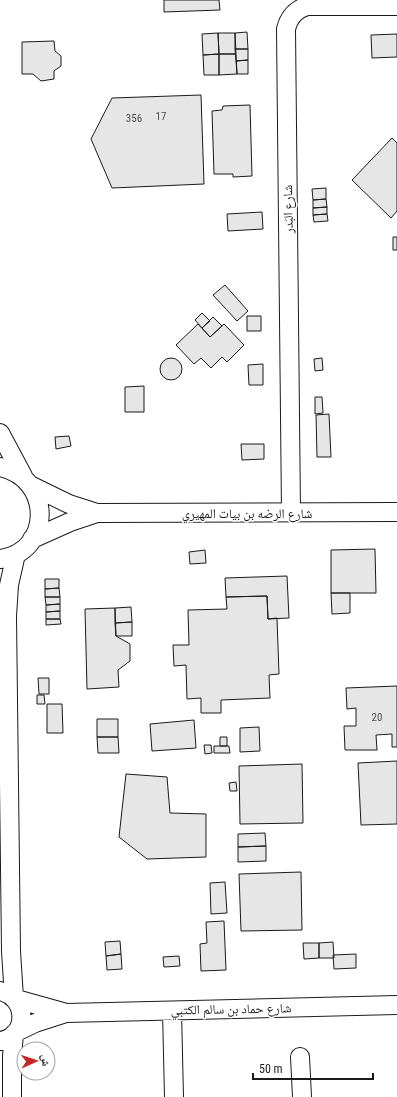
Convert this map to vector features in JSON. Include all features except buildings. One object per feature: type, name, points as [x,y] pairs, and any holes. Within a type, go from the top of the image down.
[{"type":"street","name":"شارع البَدر","points":[[291,512],[286,28],[295,12],[307,6],[377,3],[397,6]]},
{"type":"street","points":[[0,434],[36,495],[40,506],[38,529],[32,539],[25,548],[8,557],[9,585],[7,616],[10,996],[21,1010],[22,1016],[21,1022],[10,1036],[12,1056],[12,1097]]},
{"type":"street","name":"شارع الرضه بن بيات المهيري","points":[[0,467],[12,470],[26,480],[69,504],[97,513],[397,512]]},
{"type":"street","name":"شارع الرضه بن بيات المهيري","points":[[32,539],[70,522],[97,513]]},
{"type":"street","name":"شارع حماد بن سالم الكتبي","points":[[10,996],[66,1013]]},
{"type":"street","name":"شارع حماد بن سالم الكتبي","points":[[10,1036],[40,1021],[66,1013],[397,1005]]},
{"type":"street","points":[[172,1011],[174,1097]]},
{"type":"street","points":[[300,1057],[302,1097]]}]
